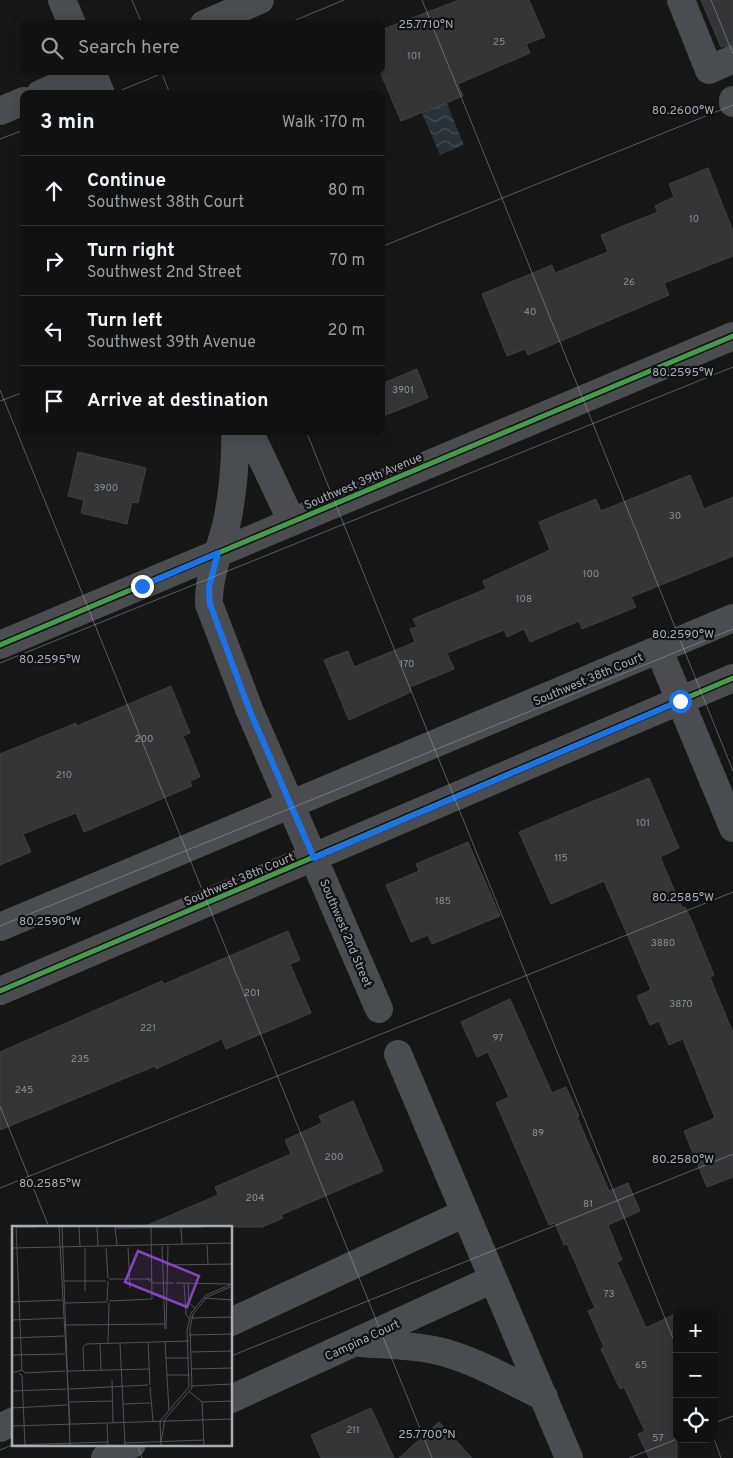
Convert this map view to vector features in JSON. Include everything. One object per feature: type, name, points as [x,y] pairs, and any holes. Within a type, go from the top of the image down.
[{"type":"street","points":[[62,0],[70,20]]},
{"type":"street","points":[[213,20],[260,0]]},
{"type":"street","points":[[681,0],[709,70],[733,59]]},
{"type":"street","points":[[49,90],[83,75]]},
{"type":"street","points":[[94,75],[99,90]]},
{"type":"street","points":[[0,111],[20,103]]},
{"type":"street","name":"Southwest 39th Avenue","points":[[0,645],[733,336]]},
{"type":"street","name":"Southwest 2nd Street","points":[[235,435],[231,492],[209,587],[210,604],[249,709],[379,1010]]},
{"type":"street","points":[[251,435],[292,522]]},
{"type":"street","name":"Southwest 38th Court","points":[[0,927],[733,618]]},
{"type":"street","points":[[658,650],[733,828]]},
{"type":"street","name":"Southwest 38th Court","points":[[0,991],[733,678]]},
{"type":"street","points":[[398,1054],[569,1458]]},
{"type":"street","points":[[232,1322],[465,1213]]},
{"type":"street","name":"Campina Court","points":[[232,1399],[356,1343],[493,1278]]},
{"type":"street","points":[[356,1343],[405,1346],[452,1355],[544,1397]]},
{"type":"street","points":[[0,1428],[12,1423]]},
{"type":"water","points":[[441,89],[464,145],[440,155],[421,111]]},
{"type":"building","points":[[459,0],[529,0],[545,37],[526,44],[530,53],[458,84],[463,96],[401,121],[381,75],[385,75],[385,28]]},
{"type":"building","points":[[701,0],[733,0],[733,44],[721,47]]},
{"type":"building","points":[[708,168],[733,231],[733,256],[664,283],[669,295],[528,355],[525,349],[507,356],[482,294],[552,265],[555,273],[608,252],[601,235],[658,212],[655,206],[674,197],[669,184]]},
{"type":"building","points":[[417,369],[428,398],[385,415],[385,382]]},
{"type":"building","points":[[78,452],[146,468],[138,503],[132,502],[127,524],[81,513],[84,500],[68,496]]},
{"type":"building","points":[[690,475],[704,509],[733,497],[733,556],[631,597],[636,607],[582,629],[579,621],[530,642],[524,629],[507,637],[504,630],[447,653],[454,669],[410,687],[411,692],[349,720],[324,660],[348,651],[354,667],[415,642],[410,629],[417,627],[413,619],[486,589],[483,581],[550,550],[539,522],[596,499],[601,511]]},
{"type":"building","points":[[171,686],[190,733],[183,736],[200,777],[190,781],[192,786],[84,832],[76,813],[23,834],[31,852],[0,865],[0,754],[76,723],[77,726]]},
{"type":"building","points":[[649,778],[679,848],[660,857],[682,908],[685,907],[691,919],[714,975],[710,977],[733,1033],[733,1177],[707,1187],[684,1131],[715,1118],[683,1039],[669,1045],[659,1021],[650,1025],[637,996],[651,990],[604,881],[551,904],[519,832]]},
{"type":"building","points":[[468,842],[500,916],[432,944],[428,935],[411,942],[386,885],[419,871],[416,864]]},
{"type":"building","points":[[288,931],[300,960],[290,964],[311,1013],[226,1049],[222,1039],[156,1069],[155,1066],[0,1130],[0,1052],[162,981],[164,984]]},
{"type":"building","points":[[510,999],[552,1093],[566,1087],[609,1191],[628,1183],[640,1211],[608,1225],[622,1260],[617,1262],[646,1328],[673,1315],[673,1443],[677,1443],[677,1458],[649,1458],[638,1434],[645,1431],[624,1387],[620,1389],[601,1349],[604,1347],[588,1311],[595,1308],[567,1244],[564,1245],[555,1223],[549,1225],[496,1103],[509,1097],[488,1052],[477,1057],[461,1022]]},
{"type":"building","points":[[353,1101],[383,1171],[281,1215],[283,1218],[262,1227],[145,1226],[218,1195],[215,1187],[291,1154],[285,1140],[322,1123],[319,1116]]},
{"type":"building","points":[[371,1408],[394,1458],[321,1458],[311,1435]]},
{"type":"building","points":[[439,1422],[472,1458],[399,1458]]},
{"type":"cycle path","points":[[0,645],[733,336]]},
{"type":"cycle path","points":[[0,991],[733,678]]},
{"type":"route","points":[[142,586],[218,553],[209,587],[210,604],[249,709],[314,858],[680,701]]}]
